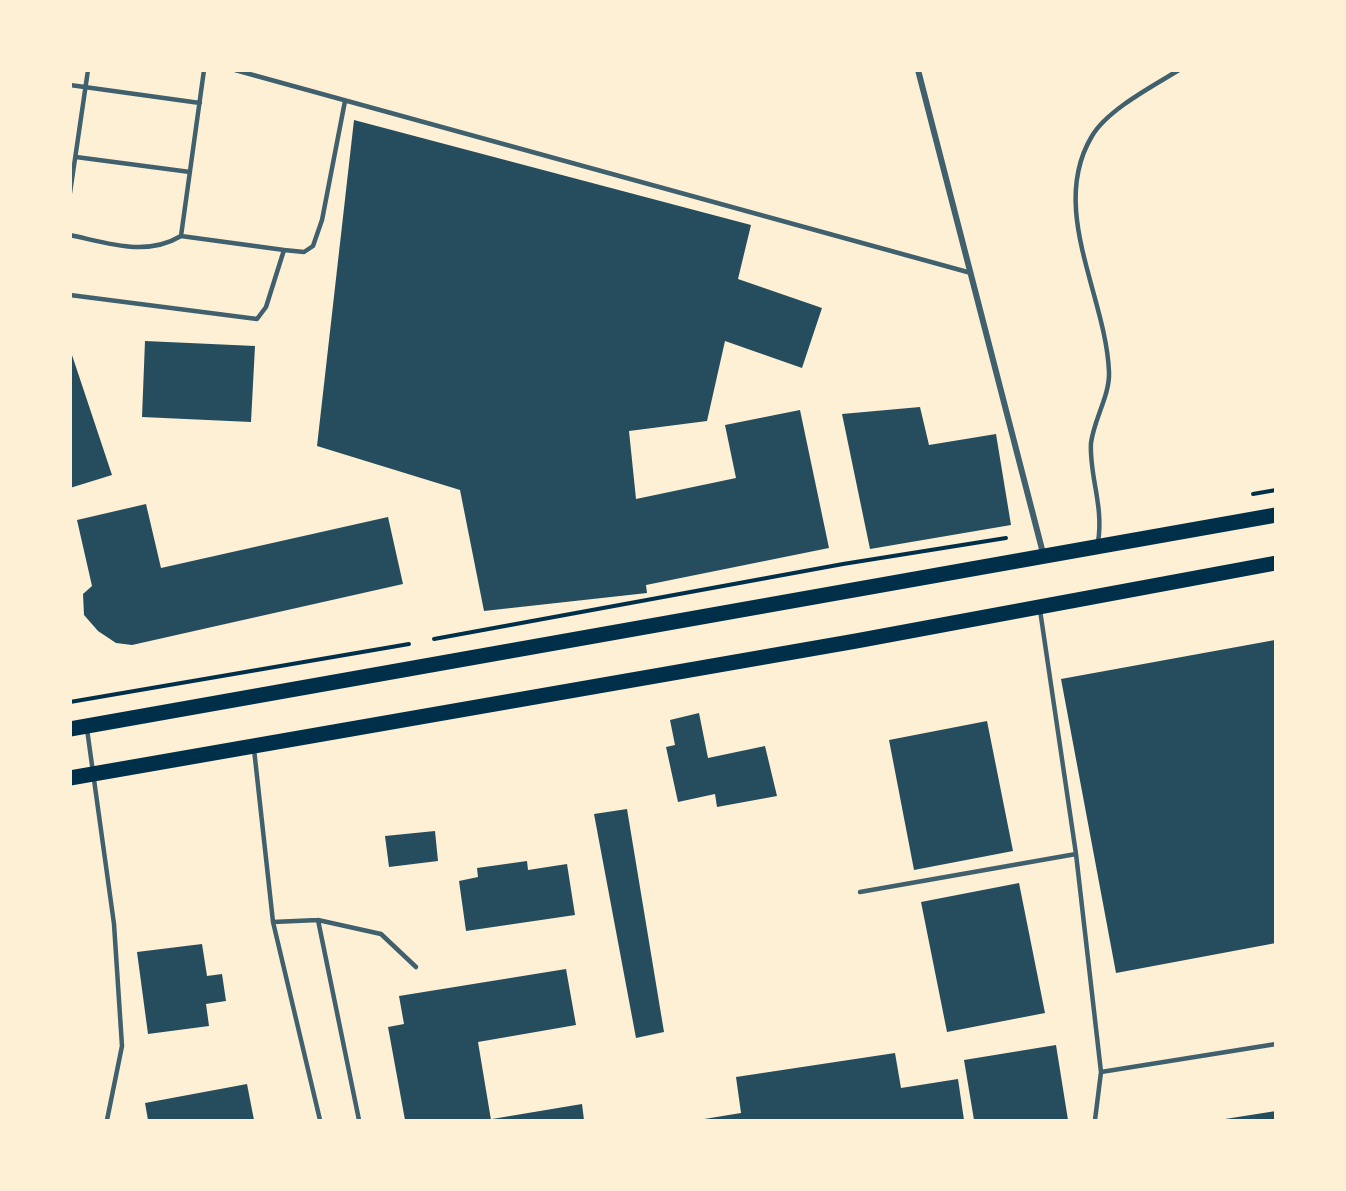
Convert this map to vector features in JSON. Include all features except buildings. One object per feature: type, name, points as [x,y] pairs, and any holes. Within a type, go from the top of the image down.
[{"type":"main road","points":[[70,729],[1044,558],[1275,514]]},
{"type":"main road","points":[[70,778],[1040,607],[1275,563]]},
{"type":"street","points":[[918,70],[1044,558]]},
{"type":"lane","points":[[70,193],[88,70]]},
{"type":"lane","points":[[182,236],[204,70]]},
{"type":"lane","points":[[235,70],[971,273]]},
{"type":"lane","points":[[1097,548],[1101,523],[1091,443],[1109,374],[1076,215],[1077,173],[1092,135],[1129,100],[1179,70]]},
{"type":"lane","points":[[70,85],[200,103]]},
{"type":"lane","points":[[70,235],[136,249],[170,243],[182,236],[304,252],[313,246],[322,220],[345,101]]},
{"type":"lane","points":[[70,143],[78,144]]},
{"type":"lane","points":[[76,157],[190,172]]},
{"type":"lane","points":[[70,295],[257,319],[266,307],[284,250]]},
{"type":"lane","points":[[1040,607],[1076,854],[1101,1072],[1095,1120]]},
{"type":"lane","points":[[87,726],[114,924],[122,1046],[107,1120]]},
{"type":"lane","points":[[254,747],[273,922],[320,1120]]},
{"type":"lane","points":[[860,892],[1076,854]]},
{"type":"lane","points":[[273,922],[318,920],[381,934],[416,967]]},
{"type":"lane","points":[[318,920],[359,1120]]},
{"type":"lane","points":[[1101,1072],[1275,1044]]},
{"type":"path","points":[[1252,494],[1275,490]]},
{"type":"path","points":[[422,642],[843,564],[1038,533]]},
{"type":"path","points":[[70,702],[411,644]]}]
